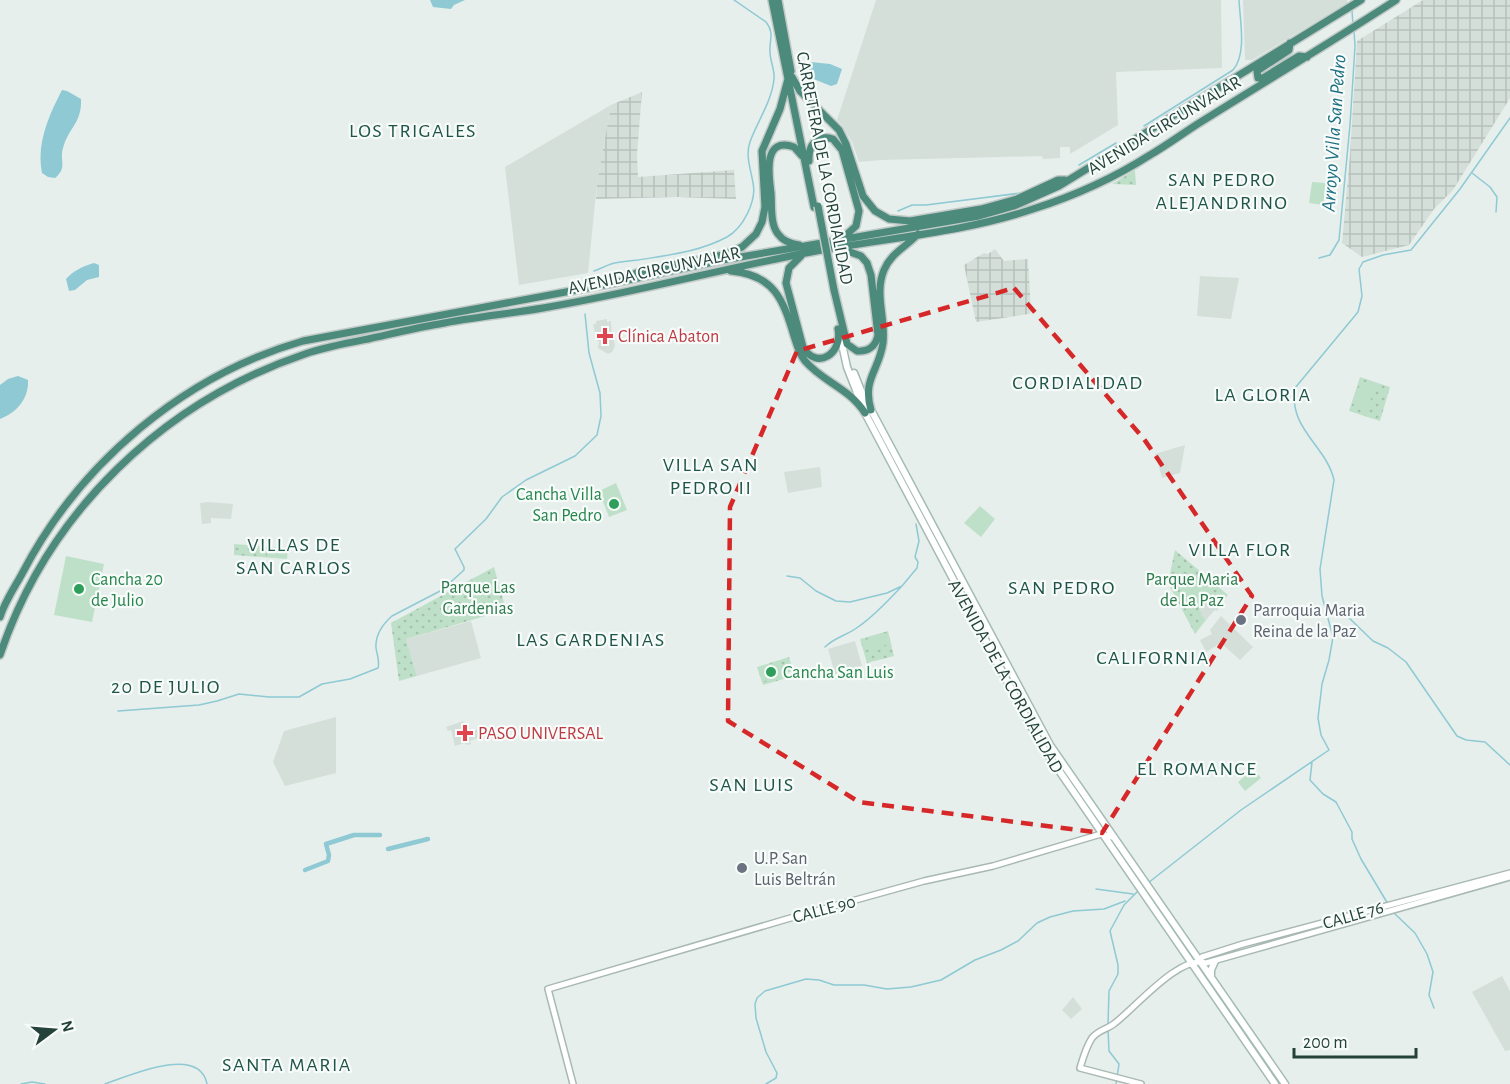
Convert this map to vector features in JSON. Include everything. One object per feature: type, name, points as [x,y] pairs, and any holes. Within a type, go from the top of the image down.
[{"type":"highway","name":"CARRETERA DE LA CORDIALIDAD","points":[[772,0],[790,78],[842,338]]},
{"type":"highway","name":"CARRETERA DE LA CORDIALIDAD","points":[[778,0],[790,78]]},
{"type":"highway","name":"AVENIDA CIRCUNVALAR","points":[[833,244],[918,234],[981,223],[1018,214],[1076,194],[1147,157],[1396,0]]},
{"type":"highway","name":"AVENIDA CIRCUNVALAR","points":[[0,617],[32,555],[81,486],[144,426],[196,387],[258,356],[303,340],[614,283],[723,260],[807,249],[979,216],[1014,206],[1048,192],[1355,4]]},
{"type":"highway","points":[[1290,43],[1289,50],[1257,71],[1258,78],[1263,78],[1299,56],[1307,57]]},
{"type":"highway","points":[[790,78],[839,130],[846,144],[861,193],[872,208],[885,218],[894,221],[932,218],[1000,205],[1058,180],[1067,180]]},
{"type":"highway","points":[[614,283],[639,272],[723,255],[742,247],[754,237],[760,226],[765,207],[761,164],[762,148],[780,109],[790,78]]},
{"type":"highway","points":[[807,162],[809,149],[813,142],[820,138],[833,139],[842,150],[858,204],[858,220],[850,233],[833,244]]},
{"type":"highway","points":[[807,162],[798,150],[784,145],[773,151],[768,165],[776,230],[789,243],[807,249],[791,266],[786,280],[802,344],[810,356],[824,358],[831,354],[842,338],[852,349],[861,351],[870,348],[877,340],[878,332],[871,275],[867,263],[861,256],[833,244]]},
{"type":"highway","points":[[912,228],[932,218],[952,221]]},
{"type":"highway","points":[[868,411],[868,386],[883,342],[879,290],[882,276],[893,256],[918,234]]},
{"type":"highway","name":"AVENIDA CIRCUNVALAR","points":[[0,655],[27,590],[56,541],[88,500],[141,446],[203,401],[229,386],[308,352],[441,323],[616,295],[807,249]]},
{"type":"highway","points":[[723,271],[752,275],[773,288],[785,308],[803,359],[813,369],[851,395],[868,411]]},
{"type":"highway","points":[[45,534],[56,541]]},
{"type":"main road","name":"AVENIDA DE LA CORDIALIDAD","points":[[842,338],[868,411],[1040,743],[1136,886],[1196,962],[1211,977],[1285,1084]]},
{"type":"main road","name":"AVENIDA DE LA CORDIALIDAD","points":[[868,411],[1036,722],[1275,1084]]},
{"type":"main road","points":[[1211,977],[1215,961]]},
{"type":"street","points":[[1101,834],[1112,837]]},
{"type":"street","name":"CALLE 90","points":[[573,1084],[548,989],[787,919],[924,881],[993,866],[1101,834]]},
{"type":"street","name":"CALLE 76","points":[[1196,962],[1215,961],[1510,875]]},
{"type":"street","name":"CALLE 76","points":[[1141,1084],[1080,1068],[1093,1037],[1111,1026],[1148,991],[1202,957],[1510,875]]},
{"type":"highlighted area","points":[[1014,288],[1144,439],[1252,596],[1102,833],[859,802],[728,721],[730,507],[797,351]]},
{"type":"shaded area","points":[[876,0],[1221,0],[1222,68],[1116,72],[1118,125],[1070,154],[1070,147],[1060,147],[1060,158],[1043,159],[1042,156],[859,162],[852,142],[837,120]]},
{"type":"shaded area","points":[[1243,0],[1347,0],[1347,3],[1252,60],[1245,60]]},
{"type":"shaded area","points":[[1423,0],[1510,0],[1510,98],[1453,190],[1434,209],[1409,245],[1362,257],[1342,243],[1357,41]]},
{"type":"shaded area","points":[[642,92],[637,155],[638,177],[734,170],[736,199],[677,197],[596,199],[611,105]]},
{"type":"shaded area","points":[[611,105],[597,183],[588,273],[519,285],[505,167]]},
{"type":"shaded area","points":[[995,249],[1004,261],[1028,259],[1031,312],[976,322],[964,265]]},
{"type":"shaded area","points":[[1200,276],[1239,278],[1231,319],[1197,316]]},
{"type":"shaded area","name":"Clínica Abaton","points":[[607,319],[607,322],[611,321],[612,340],[615,346],[608,354],[598,348],[599,341],[597,341],[593,324],[596,324],[596,321]]},
{"type":"shaded area","points":[[1185,445],[1180,473],[1162,478],[1155,454]]},
{"type":"shaded area","points":[[820,467],[822,487],[788,493],[784,472]]},
{"type":"shaded area","points":[[200,503],[233,504],[231,519],[211,518],[211,523],[202,524]]},
{"type":"shaded area","points":[[1214,593],[1223,601],[1217,611],[1215,610],[1206,620],[1200,615],[1199,610]]},
{"type":"shaded area","points":[[1221,616],[1253,647],[1240,660],[1221,643],[1206,652],[1200,640],[1212,634],[1210,630]]},
{"type":"shaded area","points":[[471,621],[481,658],[417,676],[406,639]]},
{"type":"shaded area","points":[[855,641],[862,666],[835,674],[828,649]]},
{"type":"shaded area","points":[[336,717],[336,773],[285,786],[273,762],[284,731]]},
{"type":"shaded area","name":"PASO UNIVERSAL","points":[[463,721],[466,729],[460,732],[471,728],[472,731],[478,729],[478,738],[470,741],[471,744],[455,746],[451,730],[448,731],[446,727]]},
{"type":"shaded area","points":[[1502,976],[1510,991],[1510,1050],[1505,1051],[1472,992]]},
{"type":"shaded area","points":[[1073,997],[1082,1009],[1071,1019],[1062,1010]]},
{"type":"green space","points":[[1135,170],[1136,185],[1112,184]]},
{"type":"green space","points":[[1312,182],[1326,183],[1323,205],[1309,203]]},
{"type":"green space","points":[[1360,377],[1390,387],[1380,421],[1349,411]]},
{"type":"green space","points":[[1361,381],[1375,385],[1367,412],[1353,408]]},
{"type":"green space","name":"Cancha Villa San Pedro","points":[[616,483],[627,510],[609,517],[599,491]]},
{"type":"green space","points":[[980,506],[995,519],[981,537],[964,523]]},
{"type":"green space","points":[[234,544],[288,548],[287,559],[234,555]]},
{"type":"green space","points":[[267,548],[285,549],[284,558],[267,557]]},
{"type":"green space","name":"Parque Maria de La Paz","points":[[1175,550],[1228,595],[1223,601],[1213,594],[1199,610],[1206,620],[1195,634],[1168,583]]},
{"type":"green space","name":"Cancha 20 de Julio","points":[[66,556],[104,564],[92,622],[54,615]]},
{"type":"green space","name":"Parque Las Gardenias","points":[[494,567],[506,610],[406,639],[417,676],[399,681],[391,623]]},
{"type":"green space","points":[[1195,575],[1210,588],[1201,597],[1186,584]]},
{"type":"green space","points":[[487,576],[491,588],[473,593],[469,582]]},
{"type":"green space","points":[[1186,585],[1200,598],[1192,608],[1177,594]]},
{"type":"green space","points":[[481,593],[484,604],[466,610],[462,599]]},
{"type":"green space","points":[[888,631],[894,656],[867,663],[860,639]]},
{"type":"green space","points":[[886,633],[889,644],[870,650],[867,639]]},
{"type":"green space","points":[[789,657],[793,671],[786,673],[787,678],[763,685],[757,667]]},
{"type":"green space","name":"Cancha San Luis","points":[[780,661],[784,676],[762,682],[758,668]]},
{"type":"green space","points":[[1253,769],[1261,778],[1245,791],[1238,782]]},
{"type":"water","points":[[430,0],[465,0],[451,9],[433,7]]},
{"type":"water","points":[[811,62],[830,64],[842,69],[837,84],[831,86],[806,76],[803,73],[804,64]]},
{"type":"water","points":[[62,90],[81,99],[81,107],[63,148],[61,170],[55,178],[42,173],[41,151],[48,120]]},
{"type":"water","points":[[94,263],[99,265],[99,277],[87,280],[75,290],[69,291],[66,279],[78,269]]},
{"type":"water","points":[[18,376],[28,380],[24,399],[17,409],[0,419],[0,385]]},
{"type":"waterway","points":[[594,271],[617,262],[672,254],[706,246],[733,233],[748,213],[754,190],[748,157],[749,147],[773,87],[774,76],[770,55],[769,26],[734,0]]},
{"type":"waterway","points":[[1144,126],[1233,70],[1240,55],[1241,46],[1239,0]]},
{"type":"waterway","name":"Arroyo Villa San Pedro","points":[[1352,10],[1353,26]]},
{"type":"waterway","name":"Arroyo Villa San Pedro","points":[[1319,258],[1330,255],[1339,240],[1350,125],[1354,30]]},
{"type":"waterway","points":[[1148,883],[1241,810],[1329,750],[1321,735],[1318,718],[1322,684],[1333,637],[1322,596],[1320,569],[1334,480],[1324,457],[1297,415],[1294,402],[1295,388],[1358,312],[1362,296],[1359,269],[1363,262],[1383,255],[1411,250],[1460,189],[1510,118]]},
{"type":"waterway","points":[[1079,165],[1116,143]]},
{"type":"waterway","points":[[1472,173],[1490,187],[1497,197],[1496,212]]},
{"type":"waterway","points":[[898,211],[912,205],[1021,193]]},
{"type":"waterway","points":[[118,711],[199,705],[239,694],[299,697],[322,684],[350,679],[378,668],[376,643],[383,626],[392,616],[442,590],[464,570],[455,549],[486,519],[502,497],[526,480],[575,456],[597,435],[601,416],[600,393],[589,353],[585,314]]},
{"type":"waterway","points":[[787,576],[800,578],[816,591],[836,601],[850,602],[887,593],[902,586],[917,568],[918,562],[915,557],[919,541],[916,524]]},
{"type":"waterway","points":[[825,647],[864,623],[901,587]]},
{"type":"waterway","points":[[1325,604],[1346,615],[1373,641],[1388,648],[1406,662],[1457,736],[1466,740],[1485,742],[1510,765]]},
{"type":"waterway","points":[[1312,762],[1310,780],[1323,794],[1336,802],[1352,832],[1352,839],[1361,859],[1391,909]]},
{"type":"waterway","points":[[305,870],[328,861],[326,844],[354,835],[380,835]]},
{"type":"waterway","points":[[388,849],[428,839]]},
{"type":"waterway","points":[[1096,889],[1133,894]]},
{"type":"waterway","points":[[1108,1024],[1109,991],[1118,974],[1110,931],[1124,905],[1139,890]]},
{"type":"waterway","points":[[766,1084],[776,1078],[777,1073],[766,1052],[756,1018],[755,1004],[757,998],[765,991],[806,979],[834,985],[864,985],[887,989],[911,987],[941,980],[975,960],[1018,941],[1037,923],[1050,917],[1073,911],[1104,909],[1125,901]]},
{"type":"waterway","points":[[1394,913],[1415,933],[1427,954],[1433,972],[1429,995],[1434,1008]]},
{"type":"waterway","points":[[1108,1029],[1109,1051],[1119,1064],[1116,1084]]},
{"type":"waterway","points":[[105,1084],[146,1070],[178,1064],[191,1066],[201,1072],[207,1084]]},
{"type":"waterway","points":[[21,1084],[32,1082],[45,1084]]},
{"type":"place","name":"Clínica Abaton","points":[[605,336]]},
{"type":"place","name":"Cancha Villa San Pedro","points":[[614,504]]},
{"type":"place","name":"Cancha 20 de Julio","points":[[79,589]]},
{"type":"place","name":"Parroquia Maria Reina de la Paz","points":[[1241,620]]},
{"type":"place","name":"Cancha San Luis","points":[[771,672]]},
{"type":"place","name":"PASO UNIVERSAL","points":[[465,733]]},
{"type":"place","name":"U.P. San Luis Beltrán","points":[[742,868]]},
{"type":"district","name":"LOS TRIGALES","points":[[413,130]]},
{"type":"district","name":"SAN PEDRO ALEJANDRINO","points":[[1222,190]]},
{"type":"district","name":"CORDIALIDAD","points":[[1078,382]]},
{"type":"district","name":"LA GLORIA","points":[[1263,394]]},
{"type":"district","name":"VILLA SAN PEDRO II","points":[[711,476]]},
{"type":"district","name":"VILLA FLOR","points":[[1240,549]]},
{"type":"district","name":"VILLAS DE SAN CARLOS","points":[[294,556]]},
{"type":"district","name":"SAN PEDRO","points":[[1062,587]]},
{"type":"district","name":"LAS GARDENIAS","points":[[591,639]]},
{"type":"district","name":"CALIFORNIA","points":[[1153,657]]},
{"type":"district","name":"20 DE JULIO","points":[[166,686]]},
{"type":"district","name":"EL ROMANCE","points":[[1197,768]]},
{"type":"district","name":"SAN LUIS","points":[[752,784]]},
{"type":"district","name":"SANTA MARIA","points":[[287,1064]]}]
